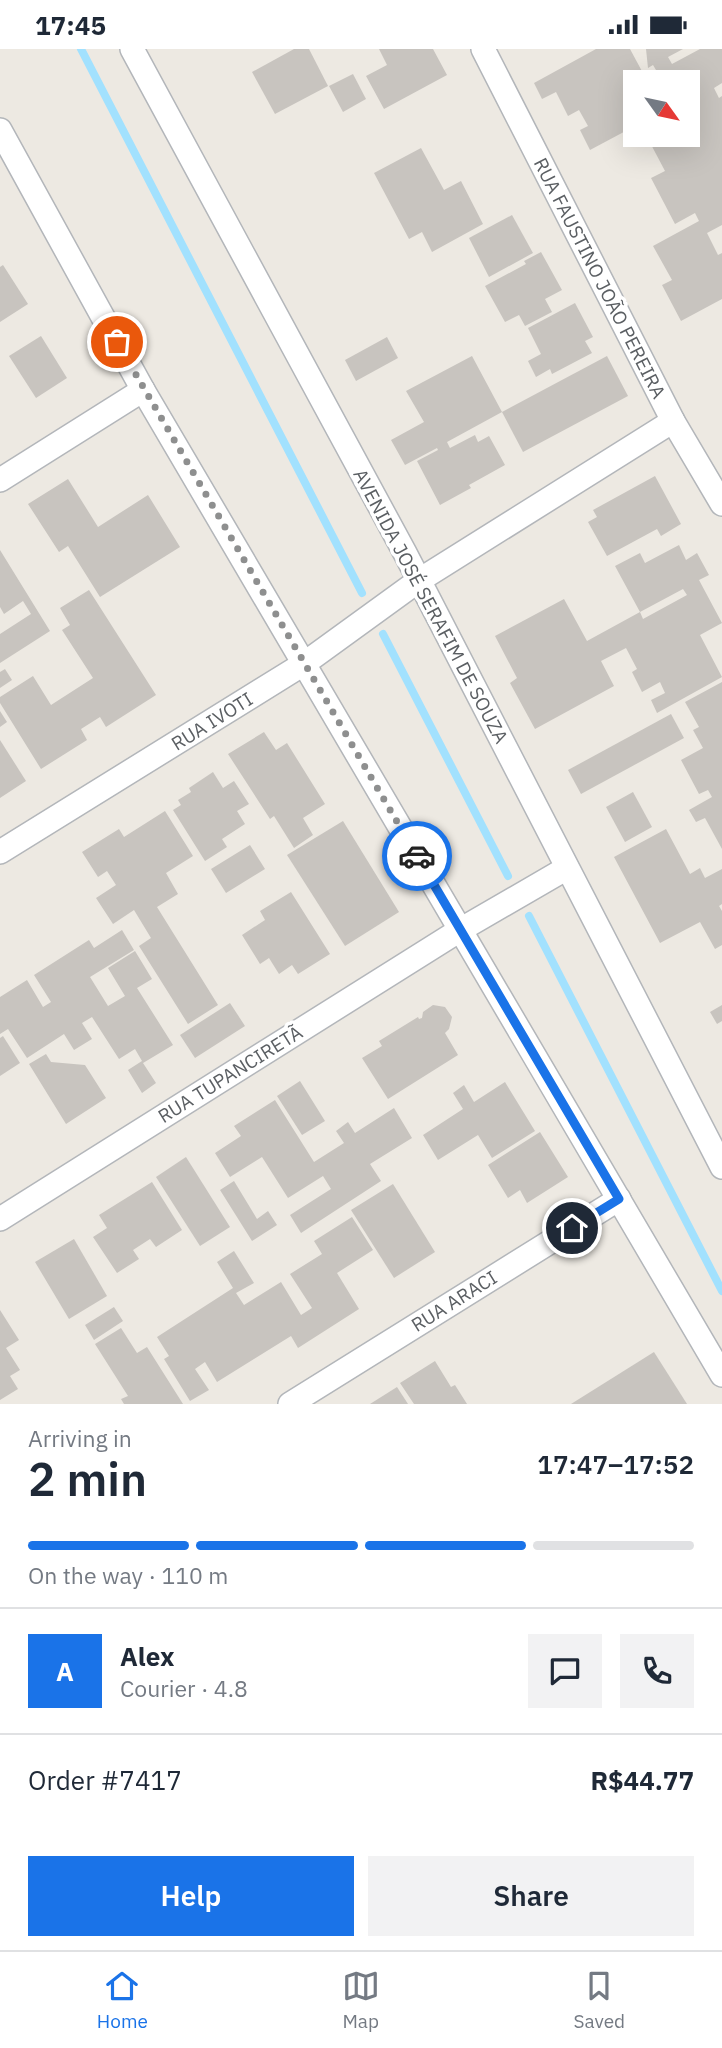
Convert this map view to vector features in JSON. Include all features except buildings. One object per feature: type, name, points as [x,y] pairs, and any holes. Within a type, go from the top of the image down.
[{"type":"street","name":"AVENIDA JOSÉ SERAFIM DE SOUZA","points":[[132,49],[418,580],[722,1167]]},
{"type":"street","name":"RUA FAUSTINO JOÃO PEREIRA","points":[[483,49],[673,421],[720,497]]},
{"type":"street","points":[[0,130],[143,390],[722,1375]]},
{"type":"street","points":[[0,480],[143,390]]},
{"type":"street","name":"RUA IVOTI","points":[[0,852],[305,663],[418,580],[673,421]]},
{"type":"street","name":"RUA TUPANCIRETÃ","points":[[0,1219],[460,930],[567,868]]},
{"type":"street","name":"RUA ARACI","points":[[290,1404],[619,1199]]},
{"type":"waterway","points":[[81,49],[362,593]]},
{"type":"waterway","points":[[383,634],[508,876]]},
{"type":"waterway","points":[[529,916],[722,1291]]},
{"type":"way so far","points":[[117,342],[417,856]]},
{"type":"route","points":[[417,856],[619,1199],[572,1228]]}]
